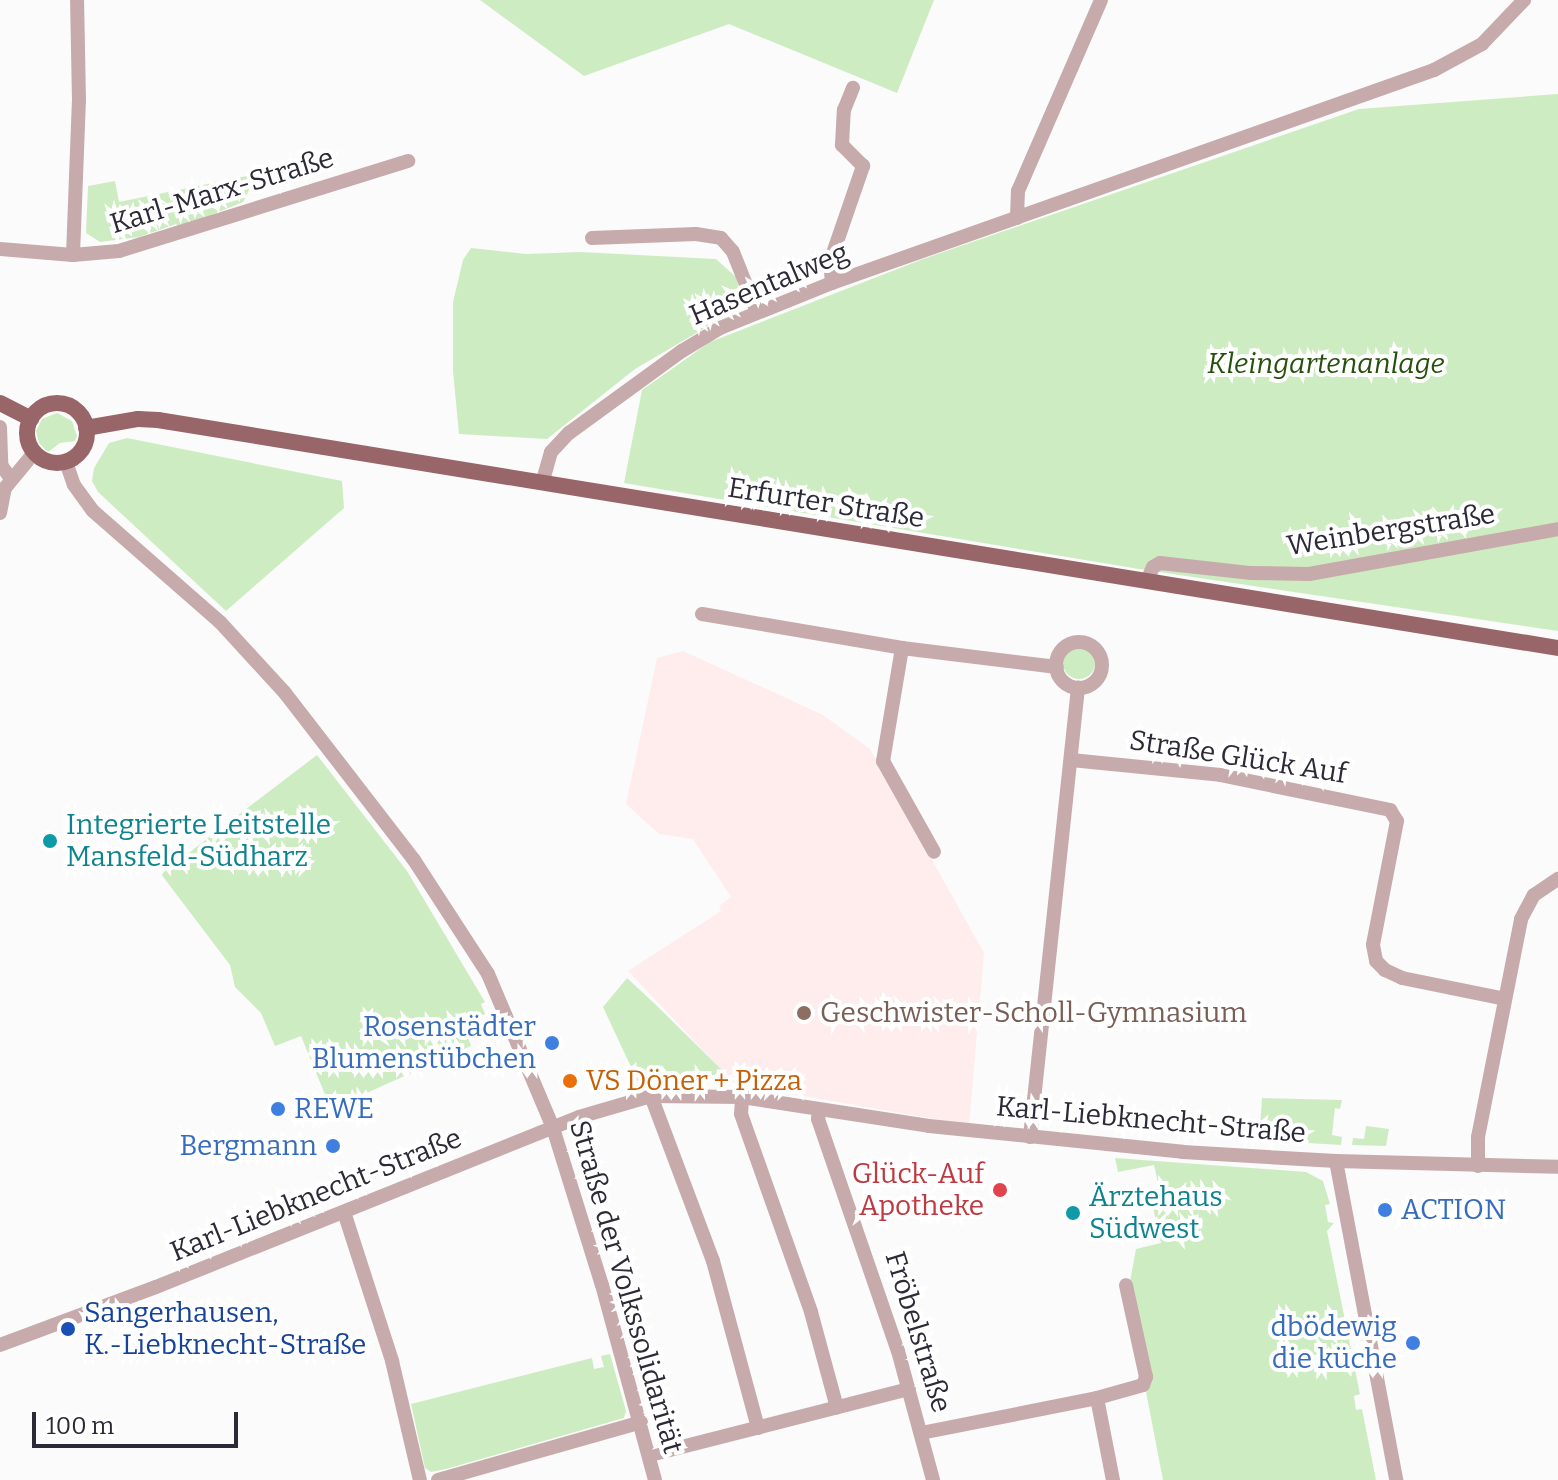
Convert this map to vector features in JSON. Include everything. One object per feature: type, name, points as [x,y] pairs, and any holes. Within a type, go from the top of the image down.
[{"type":"main road","points":[[0,403],[31,419]]},
{"type":"main road","points":[[62,404],[78,412],[86,428],[82,449],[66,462],[49,462],[34,453],[27,439],[31,419],[46,405],[62,404]]},
{"type":"main road","name":"Erfurter Straße","points":[[86,428],[146,419],[543,480],[692,509],[1558,648]]},
{"type":"street","points":[[73,255],[79,91],[77,0]]},
{"type":"street","points":[[1017,218],[1018,191],[1101,0]]},
{"type":"street","name":"Hasentalweg","points":[[543,480],[551,452],[578,425],[682,351],[757,312],[1455,61],[1497,30],[1524,0]]},
{"type":"street","points":[[832,283],[830,262],[863,166],[842,145],[844,110],[853,88]]},
{"type":"street","name":"Karl-Marx-Straße","points":[[0,249],[73,255],[119,251],[408,161]]},
{"type":"street","points":[[592,238],[696,234],[721,238],[733,252],[757,312]]},
{"type":"street","points":[[0,427],[1,465],[11,479]]},
{"type":"street","points":[[0,513],[1,497],[11,479],[34,453]]},
{"type":"street","name":"Straße der Volkssolidarität","points":[[66,462],[74,485],[93,511],[220,622],[285,693],[414,860],[488,974],[553,1128],[641,1422],[655,1480]]},
{"type":"street","name":"Weinbergstraße","points":[[1147,581],[1153,567],[1160,563],[1251,573],[1309,574],[1558,529]]},
{"type":"street","points":[[702,614],[902,648],[1057,667]]},
{"type":"street","points":[[1083,642],[1093,647],[1102,662],[1101,673],[1091,684],[1078,688],[1062,680],[1057,667],[1059,656],[1071,644],[1083,642]]},
{"type":"street","points":[[902,648],[883,761],[934,852]]},
{"type":"street","points":[[1030,1137],[1078,688]]},
{"type":"street","name":"Straße Glück Auf","points":[[1071,760],[1220,775],[1379,806],[1396,815],[1373,945],[1376,961],[1400,977],[1505,999]]},
{"type":"street","points":[[1478,1166],[1479,1134],[1523,911],[1539,890],[1558,879]]},
{"type":"street","points":[[651,1096],[713,1261],[758,1428]]},
{"type":"street","name":"Karl-Liebknecht-Straße","points":[[0,1345],[553,1128],[651,1096],[742,1097],[1030,1137],[1336,1161],[1558,1167]]},
{"type":"street","points":[[742,1097],[741,1114],[811,1312],[837,1408]]},
{"type":"street","name":"Fröbelstraße","points":[[819,1110],[818,1119],[863,1244],[909,1389],[933,1480]]},
{"type":"street","points":[[1336,1161],[1396,1480]]},
{"type":"street","points":[[344,1212],[392,1361],[420,1480]]},
{"type":"street","name":"Fröbelstraße","points":[[921,1433],[1097,1398],[1143,1385],[1146,1377],[1126,1285]]},
{"type":"street","points":[[650,1455],[909,1389]]},
{"type":"street","points":[[1097,1398],[1113,1480]]},
{"type":"street","points":[[438,1480],[641,1422]]},
{"type":"shaded area","points":[[683,651],[823,715],[870,749],[984,953],[969,1125],[735,1084],[628,971],[721,911],[719,906],[731,897],[693,839],[659,834],[626,804],[657,658]]},
{"type":"green space","points":[[480,0],[934,0],[897,93],[729,24],[584,76]]},
{"type":"green space","name":"Kleingartenanlage","points":[[1558,94],[1558,631],[1139,569],[624,483],[642,390],[710,342],[923,259],[1359,109]]},
{"type":"green space","points":[[247,176],[249,190],[243,202],[179,228],[176,224],[139,237],[100,242],[86,233],[88,186],[115,181],[119,202]]},
{"type":"green space","points":[[471,248],[526,254],[580,252],[716,259],[736,277],[741,295],[739,308],[635,369],[547,439],[459,434],[453,371],[453,302],[463,260]]},
{"type":"green space","points":[[57,413],[72,421],[77,436],[75,441],[60,443],[48,452],[39,443],[36,431],[42,419]]},
{"type":"green space","points":[[127,438],[342,481],[344,508],[226,611],[98,492],[92,481],[94,468],[109,443]]},
{"type":"green space","points":[[1079,647],[1091,651],[1095,663],[1091,675],[1079,679],[1067,675],[1063,663],[1067,651]]},
{"type":"green space","points":[[317,755],[407,871],[485,1002],[481,1004],[485,1014],[463,1023],[471,1046],[331,1109],[301,1036],[275,1046],[261,1013],[235,987],[230,965],[161,874]]},
{"type":"green space","points":[[627,978],[722,1070],[710,1078],[638,1082],[603,1007]]},
{"type":"green space","points":[[1262,1098],[1342,1100],[1340,1109],[1335,1108],[1332,1135],[1342,1137],[1341,1145],[1259,1140]]},
{"type":"green space","points":[[1366,1126],[1389,1129],[1386,1146],[1352,1145],[1353,1138],[1364,1139]]},
{"type":"green space","points":[[1115,1158],[1306,1172],[1323,1181],[1330,1204],[1325,1205],[1328,1222],[1334,1223],[1327,1231],[1345,1320],[1339,1322],[1342,1335],[1348,1335],[1360,1394],[1354,1396],[1356,1410],[1362,1409],[1376,1480],[1163,1480],[1146,1392],[1150,1382],[1129,1287],[1136,1249],[1161,1243],[1153,1208],[1163,1205],[1154,1165],[1118,1172]]},
{"type":"green space","points":[[610,1354],[626,1411],[624,1418],[446,1469],[431,1472],[425,1468],[411,1404],[592,1358],[594,1369],[604,1367],[601,1356]]},
{"type":"place","name":"Integrierte Leitstelle Mansfeld-Südharz","points":[[50,841]]},
{"type":"place","name":"Geschwister-Scholl-Gymnasium","points":[[804,1013]]},
{"type":"place","name":"Rosenstädter Blumenstübchen","points":[[552,1043]]},
{"type":"place","name":"VS Döner + Pizza","points":[[570,1081]]},
{"type":"place","name":"REWE","points":[[278,1109]]},
{"type":"place","name":"Bergmann","points":[[333,1146]]},
{"type":"place","name":"Glück-Auf Apotheke","points":[[1000,1190]]},
{"type":"place","name":"ACTION","points":[[1385,1210]]},
{"type":"place","name":"Ärztehaus Südwest","points":[[1073,1213]]},
{"type":"place","name":"Sangerhausen, K.-Liebknecht-Straße","points":[[68,1329]]},
{"type":"place","name":"dbödewig die küche","points":[[1413,1343]]}]
